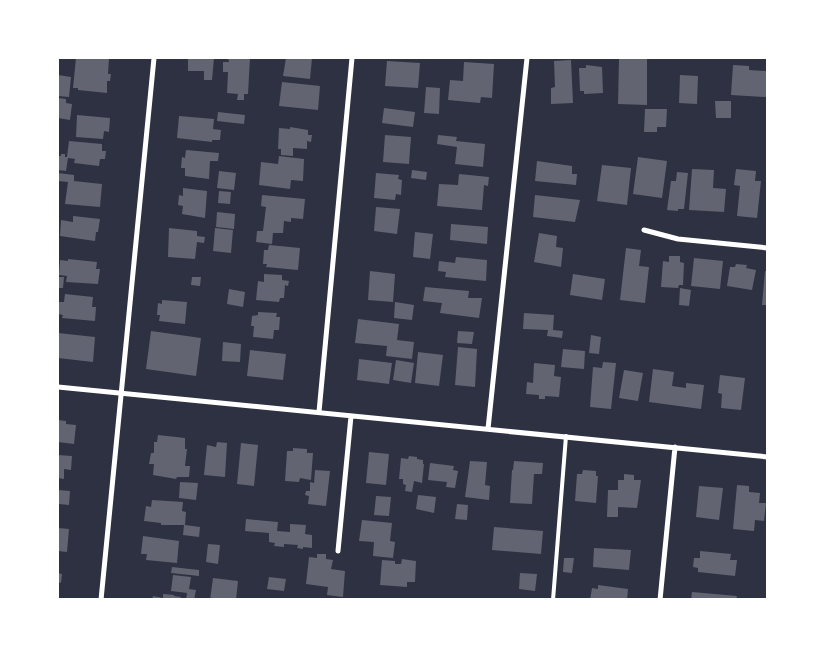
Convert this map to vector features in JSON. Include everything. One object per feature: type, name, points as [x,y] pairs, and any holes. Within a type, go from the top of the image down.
[{"type":"street","points":[[100,600],[154,58]]},
{"type":"street","points":[[318,412],[352,58]]},
{"type":"street","points":[[488,429],[527,58]]},
{"type":"street","points":[[644,230],[678,239],[768,248]]},
{"type":"street","points":[[58,387],[768,457]]},
{"type":"street","points":[[338,551],[351,416]]},
{"type":"street","points":[[660,600],[675,447]]},
{"type":"lane","points":[[552,600],[566,436]]},
{"type":"building","points":[[76,58],[109,58],[108,74],[111,74],[110,81],[107,81],[107,93],[73,88]]},
{"type":"building","points":[[188,58],[214,58],[212,80],[204,80],[204,71],[188,71]]},
{"type":"building","points":[[228,58],[250,58],[248,94],[244,94],[244,100],[237,100],[238,94],[227,93],[228,72],[223,72],[223,62],[229,62]]},
{"type":"building","points":[[286,58],[312,58],[310,79],[283,76]]},
{"type":"building","points":[[619,59],[647,59],[647,105],[618,104]]},
{"type":"building","points":[[571,60],[573,103],[551,104],[551,88],[555,87],[554,61]]},
{"type":"building","points":[[387,61],[420,63],[418,88],[385,86]]},
{"type":"building","points":[[464,62],[494,64],[492,98],[481,97],[480,103],[448,100],[450,80],[463,81]]},
{"type":"building","points":[[586,65],[602,67],[603,93],[584,94],[584,91],[580,91],[579,68],[586,68]]},
{"type":"building","points":[[733,65],[749,66],[749,70],[766,71],[766,97],[731,95]]},
{"type":"building","points":[[58,75],[71,77],[69,97],[58,96]]},
{"type":"building","points":[[680,75],[698,76],[697,104],[679,103]]},
{"type":"building","points":[[282,82],[320,86],[318,110],[279,106]]},
{"type":"building","points":[[426,87],[440,88],[439,114],[424,113]]},
{"type":"building","points":[[58,98],[66,99],[66,103],[72,104],[70,120],[58,118]]},
{"type":"building","points":[[715,101],[731,101],[731,118],[716,118]]},
{"type":"building","points":[[384,108],[415,112],[413,127],[382,123]]},
{"type":"building","points":[[645,109],[667,109],[666,127],[657,127],[657,132],[644,132]]},
{"type":"building","points":[[218,112],[245,115],[244,124],[217,121]]},
{"type":"building","points":[[77,115],[110,118],[109,132],[104,131],[103,139],[76,137]]},
{"type":"building","points":[[179,116],[214,119],[213,129],[221,130],[220,140],[212,140],[212,142],[177,138]]},
{"type":"building","points":[[290,127],[308,130],[308,135],[312,135],[311,142],[307,141],[307,149],[293,148],[293,156],[281,155],[281,149],[278,149],[279,128],[290,129]]},
{"type":"building","points":[[385,135],[411,137],[409,164],[383,162]]},
{"type":"building","points":[[438,135],[457,137],[456,141],[485,144],[483,167],[455,164],[457,147],[437,144]]},
{"type":"building","points":[[69,141],[102,144],[102,151],[106,151],[105,159],[100,159],[99,166],[74,163],[75,159],[68,158],[66,171],[58,170],[58,156],[65,154],[65,157],[67,157]]},
{"type":"building","points":[[186,150],[219,153],[218,161],[210,161],[209,179],[185,176],[185,168],[181,168],[182,157],[185,158]]},
{"type":"building","points":[[279,156],[304,159],[303,181],[291,180],[290,189],[259,185],[261,162],[278,164]]},
{"type":"building","points":[[638,157],[667,161],[662,198],[633,194]]},
{"type":"building","points":[[537,161],[572,166],[572,174],[577,174],[576,185],[535,181]]},
{"type":"building","points":[[602,165],[631,168],[627,205],[597,201]]},
{"type":"building","points":[[692,169],[714,170],[713,188],[726,189],[724,212],[689,210]]},
{"type":"building","points":[[736,169],[756,171],[755,181],[761,181],[757,218],[737,216],[740,186],[734,185]]},
{"type":"building","points":[[412,170],[427,172],[426,180],[411,178]]},
{"type":"building","points":[[219,171],[236,173],[234,190],[217,188]]},
{"type":"building","points":[[677,172],[688,173],[684,209],[678,209],[678,211],[667,210],[671,181],[676,181]]},
{"type":"building","points":[[58,173],[74,175],[74,181],[102,184],[100,207],[65,204],[68,182],[58,181]]},
{"type":"building","points":[[376,173],[399,175],[398,179],[402,180],[401,195],[396,194],[395,200],[374,198]]},
{"type":"building","points":[[459,174],[489,177],[488,186],[484,185],[482,210],[437,206],[439,184],[458,185]]},
{"type":"building","points":[[183,188],[207,191],[205,218],[182,214],[183,206],[178,205],[179,195],[183,196]]},
{"type":"building","points":[[219,191],[231,192],[230,204],[218,203]]},
{"type":"building","points":[[262,195],[305,199],[303,219],[291,218],[291,222],[284,221],[283,233],[273,233],[272,244],[256,242],[257,231],[263,231],[266,207],[261,206]]},
{"type":"building","points":[[535,195],[580,200],[575,222],[533,217]]},
{"type":"building","points":[[376,207],[400,209],[397,234],[374,231]]},
{"type":"building","points":[[217,212],[235,214],[234,229],[216,227]]},
{"type":"building","points":[[73,216],[100,219],[95,241],[60,236],[61,220],[73,222]]},
{"type":"building","points":[[451,224],[488,227],[487,244],[450,240]]},
{"type":"building","points":[[169,228],[197,231],[197,236],[205,237],[204,243],[197,242],[195,259],[168,257]]},
{"type":"building","points":[[215,228],[233,230],[231,253],[213,251]]},
{"type":"building","points":[[415,232],[433,234],[430,259],[413,257]]},
{"type":"building","points":[[539,233],[557,236],[556,247],[563,248],[561,267],[534,262]]},
{"type":"building","points":[[269,245],[300,248],[298,270],[266,267],[267,264],[263,264],[264,250],[268,250]]},
{"type":"building","points":[[626,248],[641,250],[639,266],[649,267],[645,303],[620,300]]},
{"type":"building","points":[[669,256],[680,256],[680,262],[684,263],[683,285],[679,285],[678,288],[661,287],[663,261],[669,262]]},
{"type":"building","points":[[456,257],[487,260],[486,281],[445,277],[446,272],[438,271],[439,261],[455,263]]},
{"type":"building","points":[[694,258],[723,261],[720,289],[691,286]]},
{"type":"building","points":[[68,259],[97,262],[96,269],[100,269],[98,284],[66,282],[67,276],[59,275],[60,260],[68,261]]},
{"type":"building","points":[[736,264],[747,265],[746,268],[756,270],[752,290],[727,286],[730,267],[735,267]]},
{"type":"building","points":[[370,271],[395,274],[393,302],[368,300]]},
{"type":"building","points":[[765,271],[768,271],[768,305],[762,305]]},
{"type":"building","points":[[264,274],[282,275],[282,280],[289,281],[288,286],[285,285],[284,298],[280,298],[279,302],[256,300],[258,281],[264,282]]},
{"type":"building","points":[[573,274],[605,279],[602,300],[570,295]]},
{"type":"building","points":[[58,277],[64,277],[63,288],[58,288]]},
{"type":"building","points":[[192,277],[201,277],[200,286],[191,285]]},
{"type":"building","points":[[425,287],[469,291],[468,298],[482,298],[479,318],[440,313],[442,303],[423,301]]},
{"type":"building","points":[[680,288],[691,290],[689,306],[679,305]]},
{"type":"building","points":[[229,289],[245,292],[243,307],[227,304]]},
{"type":"building","points":[[65,294],[93,297],[92,307],[96,307],[95,321],[62,318],[63,315],[58,314],[59,302],[64,302]]},
{"type":"building","points":[[162,300],[187,302],[185,324],[159,321],[160,315],[157,315],[158,303],[162,304]]},
{"type":"building","points":[[395,302],[414,305],[412,320],[394,318]]},
{"type":"building","points":[[258,312],[277,313],[276,317],[280,317],[279,330],[274,330],[273,339],[253,337],[254,326],[251,326],[252,316],[258,315]]},
{"type":"building","points":[[524,313],[554,315],[553,330],[563,331],[562,338],[547,336],[548,330],[523,329]]},
{"type":"building","points":[[358,319],[399,324],[397,340],[414,342],[412,359],[386,356],[387,346],[355,343]]},
{"type":"building","points":[[151,331],[201,338],[196,376],[146,369]]},
{"type":"building","points":[[458,331],[474,332],[472,344],[457,343]]},
{"type":"building","points":[[58,333],[95,337],[93,362],[58,358]]},
{"type":"building","points":[[591,335],[601,337],[599,354],[589,353]]},
{"type":"building","points":[[223,342],[241,344],[240,362],[222,361]]},
{"type":"building","points":[[458,347],[477,349],[475,387],[455,385]]},
{"type":"building","points":[[563,349],[585,351],[584,369],[561,367]]},
{"type":"building","points":[[250,350],[286,354],[283,380],[247,376]]},
{"type":"building","points":[[418,352],[443,355],[439,386],[415,383]]},
{"type":"building","points":[[359,359],[392,363],[389,384],[357,380]]},
{"type":"building","points":[[396,360],[414,363],[411,383],[393,380]]},
{"type":"building","points":[[603,362],[616,363],[611,409],[590,407],[593,367],[602,368]]},
{"type":"building","points":[[534,363],[555,365],[554,376],[561,377],[559,397],[545,396],[545,399],[539,399],[539,395],[526,394],[527,382],[533,383]]},
{"type":"building","points":[[653,369],[674,372],[672,386],[686,388],[686,383],[704,385],[701,409],[649,402]]},
{"type":"building","points":[[624,370],[643,373],[638,401],[619,398]]},
{"type":"building","points":[[720,375],[745,378],[741,410],[721,408],[722,394],[718,393]]},
{"type":"building","points":[[58,420],[66,421],[66,424],[76,425],[74,444],[58,442]]},
{"type":"building","points":[[158,435],[185,438],[185,449],[187,449],[185,466],[190,466],[189,477],[177,477],[176,479],[153,475],[154,464],[149,464],[151,453],[154,453],[154,442],[157,442]]},
{"type":"building","points":[[217,442],[227,443],[225,477],[204,475],[207,445],[216,447]]},
{"type":"building","points":[[241,443],[258,445],[254,486],[237,484]]},
{"type":"building","points":[[293,448],[307,449],[307,453],[313,453],[311,480],[300,478],[299,482],[285,481],[287,451],[293,451]]},
{"type":"building","points":[[369,452],[389,454],[386,485],[366,483]]},
{"type":"building","points":[[58,455],[72,456],[71,470],[64,469],[64,479],[58,478]]},
{"type":"building","points":[[409,456],[423,460],[424,464],[422,483],[414,481],[412,492],[405,491],[406,485],[403,484],[403,479],[399,479],[401,458],[408,459]]},
{"type":"building","points":[[470,461],[487,462],[485,485],[490,486],[489,500],[465,497]]},
{"type":"building","points":[[514,461],[543,463],[542,474],[534,474],[532,504],[510,503]]},
{"type":"building","points":[[430,463],[454,466],[453,470],[458,471],[455,488],[446,487],[447,482],[428,480]]},
{"type":"building","points":[[315,470],[330,471],[326,506],[308,504],[309,496],[305,495],[306,491],[310,491],[310,482],[314,483]]},
{"type":"building","points":[[583,470],[596,471],[596,476],[598,476],[596,503],[575,501],[577,474],[582,474]]},
{"type":"building","points":[[624,474],[634,475],[634,480],[641,480],[637,508],[618,507],[618,517],[607,517],[608,490],[618,490],[618,480],[624,480]]},
{"type":"building","points":[[180,482],[198,483],[196,500],[179,498]]},
{"type":"building","points":[[737,485],[749,486],[749,492],[760,493],[759,503],[766,503],[764,521],[755,520],[754,531],[733,529]]},
{"type":"building","points":[[699,486],[723,488],[719,520],[696,517]]},
{"type":"building","points":[[58,490],[70,491],[69,505],[59,504],[59,509]]},
{"type":"building","points":[[418,495],[436,497],[434,513],[416,509]]},
{"type":"building","points":[[376,496],[391,497],[389,516],[374,515]]},
{"type":"building","points":[[152,500],[183,502],[182,511],[186,512],[185,525],[200,527],[199,537],[183,535],[184,525],[161,525],[161,523],[144,521],[146,506],[151,507]]},
{"type":"building","points":[[457,504],[468,505],[467,520],[455,519]]},
{"type":"building","points":[[246,519],[278,522],[277,531],[290,532],[290,524],[306,525],[305,534],[312,535],[312,548],[303,547],[303,549],[297,548],[298,545],[284,544],[284,547],[274,546],[275,543],[269,542],[269,533],[245,531]]},
{"type":"building","points":[[362,520],[392,523],[390,541],[395,542],[393,558],[373,556],[374,542],[359,541]]},
{"type":"building","points":[[494,527],[543,531],[541,554],[492,550]]},
{"type":"building","points":[[58,528],[69,529],[67,552],[58,551]]},
{"type":"building","points":[[143,536],[179,541],[177,563],[146,560],[147,554],[141,554]]},
{"type":"building","points":[[208,544],[220,545],[218,564],[206,562]]},
{"type":"building","points":[[594,548],[631,550],[629,570],[593,567]]},
{"type":"building","points":[[700,551],[731,554],[730,560],[737,560],[735,576],[698,572],[698,568],[693,567],[694,558],[700,558]]},
{"type":"building","points":[[317,554],[326,554],[326,559],[333,560],[331,569],[345,571],[343,597],[327,595],[328,587],[306,584],[309,557],[317,558]]},
{"type":"building","points":[[564,558],[574,558],[572,573],[563,572]]},
{"type":"building","points":[[402,559],[416,561],[415,582],[407,582],[407,587],[380,585],[382,560],[395,561],[395,564],[401,564]]},
{"type":"building","points":[[172,567],[199,570],[199,576],[171,573]]},
{"type":"building","points":[[58,573],[62,574],[61,583],[58,582]]},
{"type":"building","points":[[520,573],[537,574],[535,591],[519,589]]},
{"type":"building","points":[[173,575],[191,577],[189,589],[196,590],[194,600],[186,600],[187,593],[171,591]]},
{"type":"building","points":[[269,577],[286,579],[284,591],[267,589]]},
{"type":"building","points":[[213,578],[238,581],[236,600],[210,600]]},
{"type":"building","points":[[598,585],[628,589],[627,600],[590,600],[592,588],[598,589]]},
{"type":"building","points":[[692,592],[737,596],[736,600],[691,600]]},
{"type":"building","points":[[163,594],[181,597],[180,600],[152,600],[153,596],[163,598]]}]
